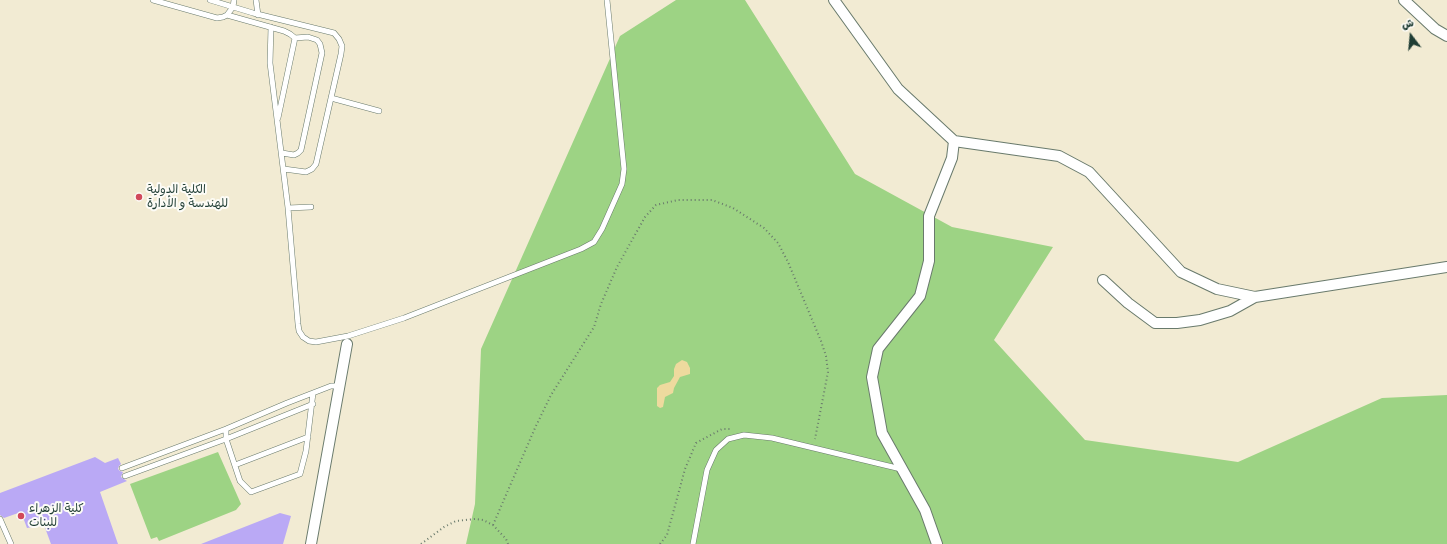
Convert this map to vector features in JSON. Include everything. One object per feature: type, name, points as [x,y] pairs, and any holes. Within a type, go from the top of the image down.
[{"type":"street","points":[[834,0],[898,89],[954,141],[1059,156],[1089,172],[1181,272],[1217,289],[1255,297]]},
{"type":"street","points":[[1404,0],[1436,29],[1447,36]]},
{"type":"street","points":[[936,544],[925,510],[882,433],[872,377],[878,349],[920,296],[929,261],[929,216],[952,158],[954,141]]},
{"type":"street","points":[[1103,280],[1128,303],[1155,323],[1177,323],[1200,320],[1230,311],[1255,297],[1447,267]]},
{"type":"street","points":[[311,544],[348,340]]},
{"type":"lane","points":[[153,0],[217,18],[223,18],[228,15],[234,0]]},
{"type":"lane","points":[[210,0],[258,15],[334,33],[339,39],[342,46],[316,164],[312,169],[306,172],[284,169]]},
{"type":"lane","points":[[256,0],[258,15]]},
{"type":"lane","points":[[271,27],[270,63],[284,169],[300,331],[303,337],[309,341],[348,340],[582,249],[594,242],[602,229],[622,184],[624,169],[607,0]]},
{"type":"lane","points":[[228,15],[287,32],[295,38],[312,38],[320,44],[322,53],[302,145],[298,153],[294,155],[282,153]]},
{"type":"lane","points":[[312,38],[315,28]]},
{"type":"lane","points":[[277,122],[295,38]]},
{"type":"lane","points":[[331,98],[379,111]]},
{"type":"lane","points":[[288,208],[311,207]]},
{"type":"lane","points":[[122,468],[226,429],[331,386],[339,386]]},
{"type":"lane","points":[[226,429],[226,439],[240,481],[251,492],[300,474],[306,451],[313,404],[313,393]]},
{"type":"lane","points":[[125,476],[226,439],[313,404]]},
{"type":"lane","points":[[693,544],[707,470],[716,450],[728,439],[744,435],[772,438],[902,470]]},
{"type":"lane","points":[[235,465],[308,437]]},
{"type":"lane","points":[[0,519],[11,544]]},
{"type":"path","points":[[493,525],[551,395],[594,327],[601,304],[618,267],[645,217],[656,205],[678,200],[712,200],[733,208],[758,224],[764,228],[778,243],[788,262],[821,340],[826,356],[828,372],[813,448]]},
{"type":"path","points":[[660,544],[667,535],[685,470],[696,443],[722,429],[731,429],[744,435]]},
{"type":"path","points":[[421,544],[434,534],[456,521],[475,519],[483,520],[493,525],[506,539],[508,544]]},
{"type":"green space","points":[[676,0],[745,0],[855,174],[952,227],[1053,247],[994,340],[1085,440],[1238,462],[1382,398],[1447,395],[1447,544],[466,544],[475,504],[481,349],[620,36]]},
{"type":"green space","points":[[218,452],[241,504],[236,510],[159,541],[157,537],[151,539],[130,484]]},
{"type":"sand","points":[[682,360],[687,362],[690,368],[690,374],[680,377],[673,393],[665,397],[663,407],[660,408],[657,406],[657,388],[660,385],[670,382],[674,376],[676,364]]},
{"type":"building","points":[[95,457],[105,463],[118,458],[121,464],[118,469],[123,472],[121,477],[127,481],[100,492],[118,544],[51,544],[44,525],[27,528],[21,512],[4,518],[0,515],[0,493]]},
{"type":"building","points":[[280,513],[291,516],[283,544],[201,544]]},
{"type":"place","name":"الكلية الدولية للهندسة و الأدارة","points":[[139,197]]},
{"type":"place","name":"كلية الزهراء للبنات","points":[[21,516]]}]
